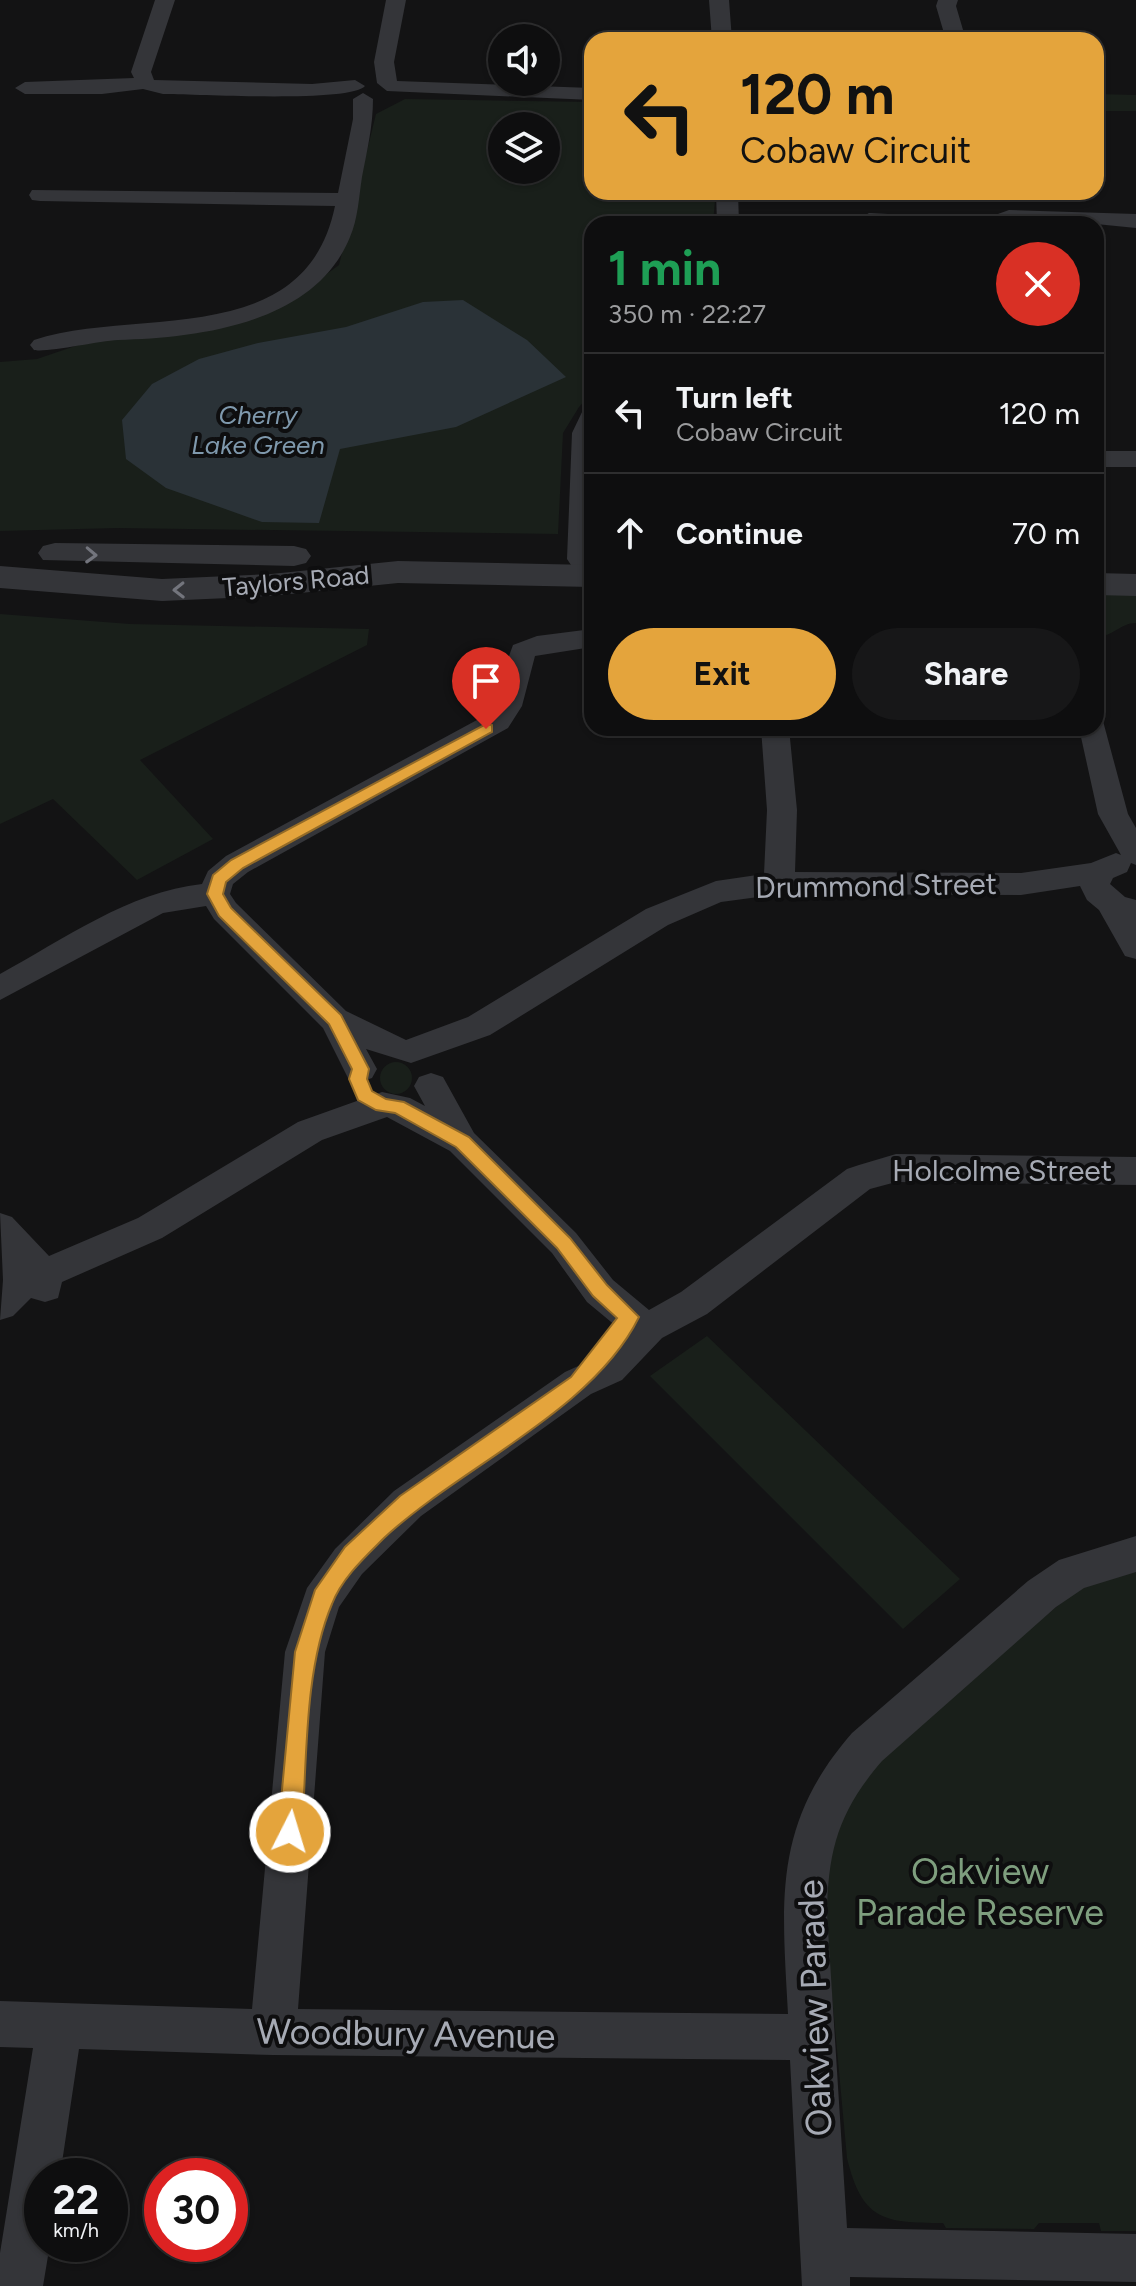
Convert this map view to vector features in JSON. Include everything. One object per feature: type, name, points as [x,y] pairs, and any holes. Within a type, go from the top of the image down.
[{"type":"street","points":[[144,83],[141,72],[165,0]]},
{"type":"street","points":[[42,345],[64,336],[205,324],[271,303],[305,283],[333,252],[396,0]]},
{"type":"street","points":[[719,0],[721,32]]},
{"type":"street","points":[[953,6],[955,32]]},
{"type":"street","points":[[25,88],[102,88],[144,83],[163,88],[584,94]]},
{"type":"street","points":[[40,195],[347,200]]},
{"type":"street","points":[[1104,221],[1136,221]]},
{"type":"street","points":[[1104,459],[1136,459]]},
{"type":"street","name":"Taylors Road","points":[[0,547],[126,556],[584,565]]},
{"type":"street","name":"Taylors Road","points":[[0,577],[174,590],[271,585],[398,572],[584,565]]},
{"type":"street","points":[[1104,567],[1136,568]]},
{"type":"street","points":[[1104,584],[1136,585]]},
{"type":"street","points":[[462,1142],[432,1082],[428,1062],[335,1020],[225,911],[215,894],[219,879],[237,864],[498,721],[509,707],[511,686],[523,651],[537,645],[584,639]]},
{"type":"street","points":[[776,736],[782,810],[778,849],[788,883]]},
{"type":"street","points":[[1095,736],[1113,814],[1115,886],[1136,948]]},
{"type":"street","points":[[1113,814],[1136,854]]},
{"type":"street","name":"Drummond Street","points":[[404,1050],[479,1026],[679,905],[734,888],[788,883],[1115,886]]},
{"type":"street","points":[[0,988],[152,905],[215,894]]},
{"type":"street","points":[[335,1020],[359,1074],[364,1095],[462,1142],[564,1243],[600,1291],[640,1317]]},
{"type":"street","name":"Drummond Street","points":[[432,1082],[479,1026]]},
{"type":"street","points":[[310,1131],[375,1055],[404,1050]]},
{"type":"street","points":[[0,1326],[28,1287],[120,1252],[150,1228],[310,1131],[418,1100],[432,1082]]},
{"type":"street","name":"Holcolme Street","points":[[273,2032],[305,1652],[323,1597],[353,1554],[408,1503],[578,1383],[609,1369],[640,1317],[694,1303],[859,1179],[896,1168],[1136,1171]]},
{"type":"street","points":[[0,1227],[28,1287]]},
{"type":"street","points":[[0,1250],[28,1287]]},
{"type":"street","name":"Oakview Parade","points":[[825,2269],[806,1871],[815,1831],[842,1776],[878,1737],[1042,1594],[1073,1573],[1136,1554]]},
{"type":"street","name":"Woodbury Avenue","points":[[0,2024],[273,2032],[813,2037]]},
{"type":"street","points":[[19,2286],[60,2024]]},
{"type":"street","points":[[825,2269],[1136,2258]]},
{"type":"green space","points":[[1104,94],[1136,95],[1136,111],[1104,111]]},
{"type":"green space","points":[[405,99],[584,102],[584,200],[715,200],[714,216],[584,216],[584,402],[563,433],[558,534],[118,528],[0,531],[0,362],[37,359],[87,342],[203,332],[284,305],[339,265],[376,114]]},
{"type":"green space","points":[[1136,590],[1136,623],[1104,636],[1104,592]]},
{"type":"green space","points":[[0,614],[130,624],[369,629],[367,645],[140,760],[213,839],[137,880],[53,799],[0,824]]},
{"type":"green space","points":[[396,1062],[408,1066],[412,1078],[408,1090],[396,1094],[384,1090],[380,1078],[384,1066]]},
{"type":"green space","points":[[707,1336],[960,1579],[903,1629],[650,1376]]},
{"type":"green space","name":"Oakview Parade Reserve","points":[[1136,1568],[1136,2231],[1101,2231],[1099,2223],[1039,2223],[1034,2229],[946,2228],[943,2223],[890,2219],[868,2206],[853,2179],[847,2158],[822,1887],[832,1836],[867,1766],[1080,1587]]},
{"type":"water","name":"Cherry Lake Green","points":[[463,300],[527,340],[566,377],[456,427],[340,449],[319,523],[262,522],[166,488],[126,459],[122,420],[152,384],[199,359],[258,343],[346,327],[423,302]]},
{"type":"route","points":[[290,1832],[305,1652],[323,1597],[353,1554],[408,1503],[578,1383],[629,1317],[600,1291],[564,1243],[462,1142],[398,1107],[382,1105],[364,1095],[358,1079],[360,1069],[335,1020],[225,911],[215,894],[219,879],[237,864],[486,729]]}]
